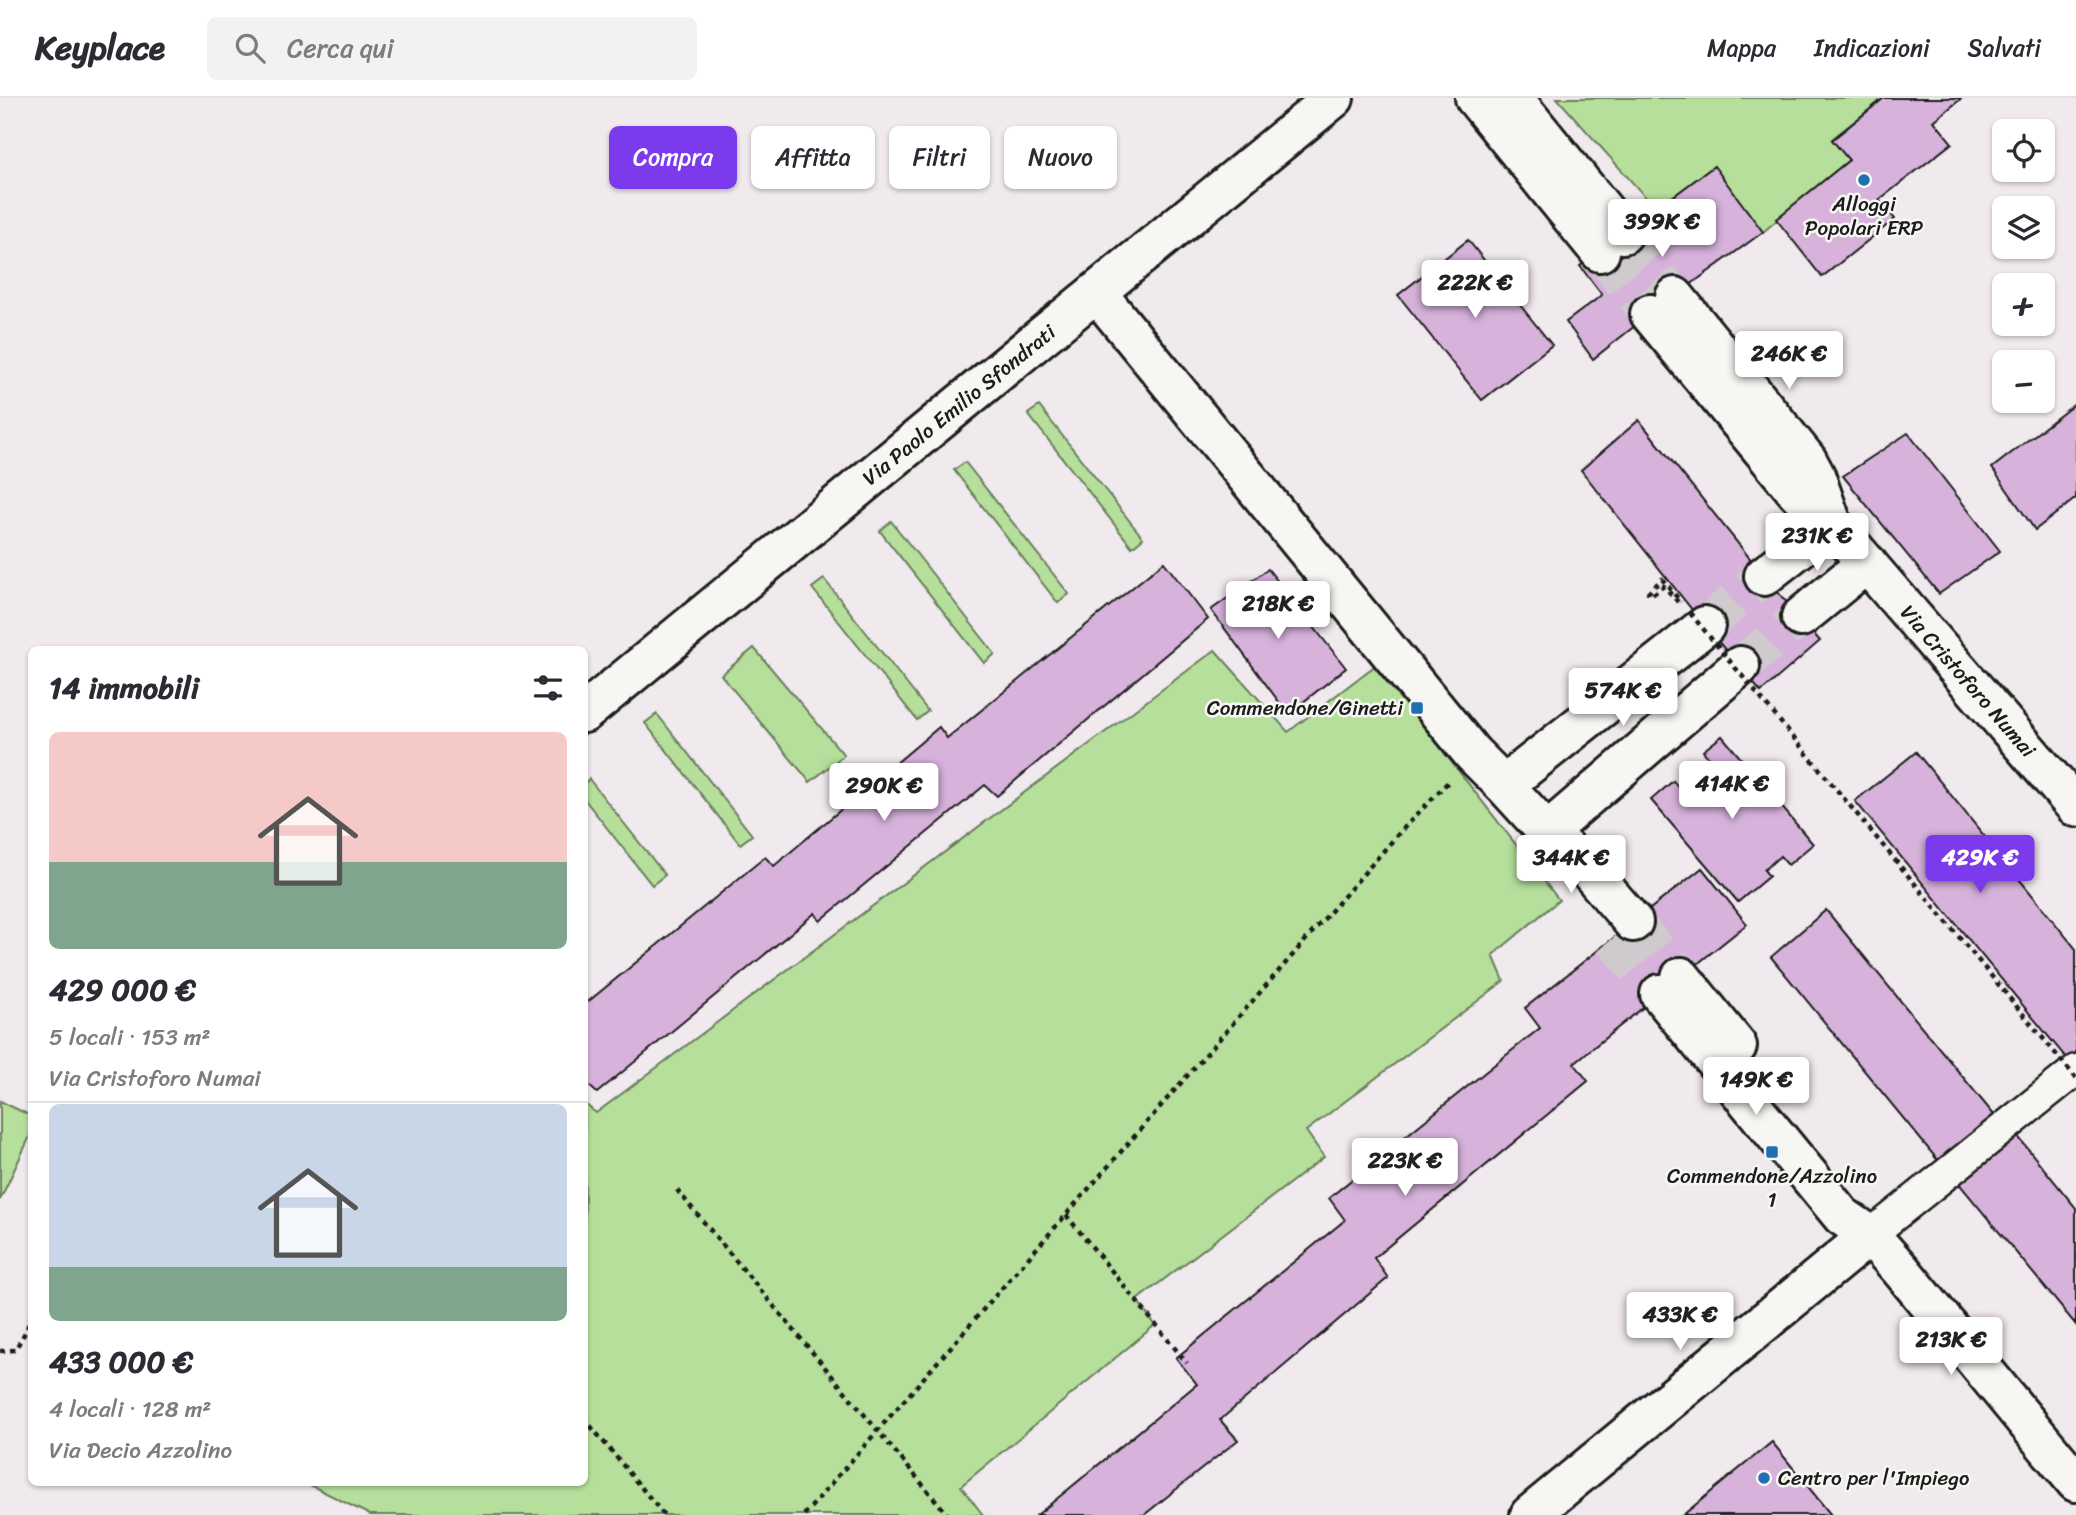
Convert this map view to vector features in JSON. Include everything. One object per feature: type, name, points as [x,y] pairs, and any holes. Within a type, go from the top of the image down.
[{"type":"street","name":"Via Paolo Emilio Sfondrati","points":[[588,710],[1334,98]]},
{"type":"street","points":[[1475,98],[1611,243],[1513,98]]},
{"type":"street","points":[[1096,292],[1472,753],[1546,832],[1590,872],[1622,931]]},
{"type":"street","name":"Via Cristoforo Numai","points":[[1662,306],[1797,492],[1832,523],[2076,807]]},
{"type":"street","points":[[1764,576],[1832,523]]},
{"type":"street","points":[[1801,617],[1867,563]]},
{"type":"street","points":[[1504,785],[1698,620]]},
{"type":"street","points":[[1546,832],[1740,666]]},
{"type":"street","points":[[1671,985],[1842,1216],[1870,1235],[1901,1270],[2076,1482]]},
{"type":"street","points":[[1530,1515],[1870,1235],[2076,1070]]},
{"type":"path","points":[[1698,620],[2076,1077]]},
{"type":"path","points":[[804,1515],[1472,753]]},
{"type":"path","points":[[677,1190],[948,1515]]},
{"type":"path","points":[[1066,1215],[1187,1363]]},
{"type":"path","points":[[0,1351],[15,1350],[28,1326]]},
{"type":"path","points":[[588,1423],[664,1515]]},
{"type":"green space","points":[[1557,98],[1884,98],[1832,139],[1849,160],[1763,232],[1714,167],[1656,209]]},
{"type":"green space","points":[[1039,406],[1143,538],[1132,547],[1028,414]]},
{"type":"green space","points":[[965,462],[1069,594],[1058,603],[954,470]]},
{"type":"green space","points":[[891,521],[995,654],[984,663],[880,531]]},
{"type":"green space","points":[[824,579],[928,711],[917,720],[812,588]]},
{"type":"green space","points":[[754,648],[844,755],[810,782],[721,675]]},
{"type":"green space","points":[[1215,650],[1288,732],[1376,665],[1559,900],[1493,955],[1504,981],[1306,1131],[1324,1157],[1137,1300],[1155,1325],[961,1486],[983,1515],[370,1515],[312,1486],[588,1486],[588,1106],[596,1113]]},
{"type":"green space","points":[[657,714],[752,835],[740,844],[645,723]]},
{"type":"green space","points":[[588,780],[665,875],[652,885],[588,804]]},
{"type":"green space","points":[[0,1101],[28,1115],[28,1140],[0,1200]]},
{"type":"building","name":"Alloggi Popolari ERP","points":[[1884,98],[1962,98],[1934,121],[1952,143],[1879,200],[1895,219],[1822,277],[1776,219],[1849,160],[1832,140]]},
{"type":"building","name":"Alloggi Popolari ERP","points":[[1714,166],[1763,232],[1593,359],[1566,322],[1602,295],[1580,266]]},
{"type":"building","points":[[1468,240],[1552,345],[1482,400],[1398,295]]},
{"type":"building","points":[[2076,403],[2076,498],[2035,530],[1992,468]]},
{"type":"building","points":[[1639,420],[1764,576],[1820,641],[1761,692],[1581,470]]},
{"type":"building","points":[[1908,433],[2000,551],[1939,594],[1843,476]]},
{"type":"building","points":[[1164,562],[1208,619],[997,796],[985,785],[820,921],[815,913],[597,1093],[588,1085],[588,1002],[765,857],[774,866],[939,727],[947,738]]},
{"type":"building","points":[[1268,569],[1346,668],[1288,714],[1211,610]]},
{"type":"building","points":[[1722,736],[1813,844],[1788,865],[1780,856],[1764,870],[1769,876],[1738,902],[1651,800],[1673,781],[1680,789],[1712,762],[1703,751]]},
{"type":"building","points":[[1916,752],[2076,949],[2076,1070],[1855,801]]},
{"type":"building","points":[[1702,868],[1747,924],[1574,1063],[1588,1081],[1374,1258],[1388,1278],[1220,1420],[1238,1440],[1144,1515],[1037,1515],[1197,1384],[1176,1358],[1345,1220],[1329,1198],[1540,1028],[1525,1008]]},
{"type":"building","points":[[1826,910],[1994,1115],[1940,1163],[1771,957]]},
{"type":"building","points":[[2015,1133],[2076,1208],[2076,1325],[1956,1180]]},
{"type":"building","name":"Centro per l'Impiego","points":[[1772,1442],[1831,1515],[1683,1515]]},
{"type":"tunnel","points":[[1623,234],[1675,297]]},
{"type":"tunnel","points":[[1600,252],[1650,314]]},
{"type":"tunnel","points":[[1705,626],[1764,576]]},
{"type":"tunnel","points":[[1740,666],[1801,617]]},
{"type":"tunnel","points":[[1633,922],[1681,977]]},
{"type":"tunnel","points":[[1612,939],[1660,994]]},
{"type":"place","name":"Alloggi Popolari ERP","points":[[1864,180]]},
{"type":"place","name":"Commendone/Ginetti","points":[[1417,708]]},
{"type":"place","name":"Commendone/Azzolino 1","points":[[1772,1152]]},
{"type":"place","name":"Centro per l'Impiego","points":[[1764,1478]]}]
